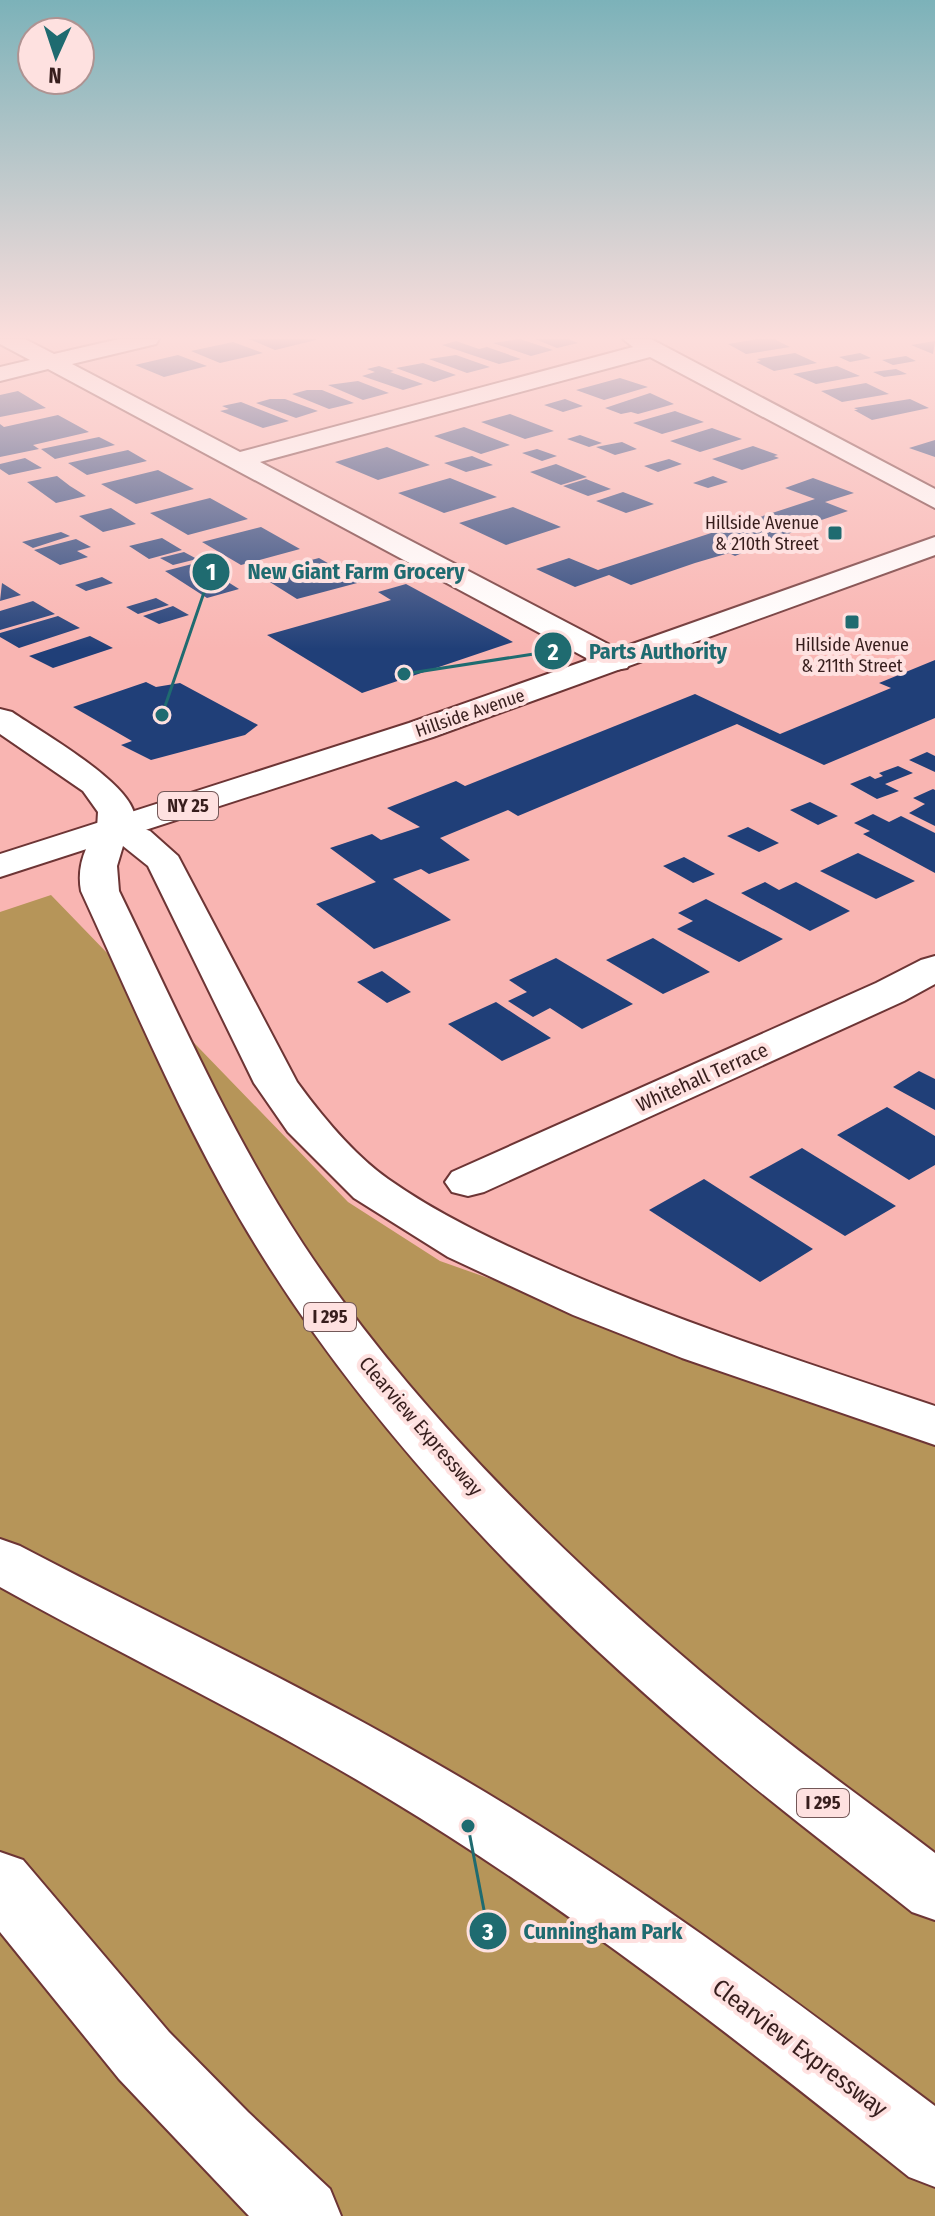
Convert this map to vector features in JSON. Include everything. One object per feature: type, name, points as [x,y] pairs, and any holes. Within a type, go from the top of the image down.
[{"type":"main road","points":[[204,442],[616,661]]},
{"type":"main road","points":[[238,460],[300,442]]},
{"type":"main road","points":[[828,442],[935,500]]},
{"type":"main road","name":"Hillside Avenue","points":[[0,866],[391,740],[935,545]]},
{"type":"main road","points":[[0,719],[95,784],[116,812],[115,829],[139,838],[154,849],[165,864],[276,1083],[304,1123],[370,1188],[419,1220],[489,1257],[591,1303],[935,1439]]},
{"type":"main road","name":"Clearview Expressway","points":[[115,829],[96,867],[100,891],[208,1121],[288,1258],[338,1328],[443,1453],[517,1533],[603,1618],[711,1715],[935,1891]]},
{"type":"main road","name":"Whitehall Terrace","points":[[468,1182],[890,992],[935,968]]},
{"type":"main road","points":[[700,1346],[935,1426]]},
{"type":"main road","name":"Clearview Expressway","points":[[0,1561],[304,1718],[541,1860],[807,2052],[935,2151]]},
{"type":"main road","points":[[0,1881],[111,2020],[224,2142],[303,2216]]},
{"type":"shaded area","points":[[51,895],[348,1202],[440,1261],[935,1436],[935,2216],[0,2216],[0,912]]},
{"type":"building","points":[[0,442],[44,442],[33,445],[39,449],[0,457]]},
{"type":"building","points":[[73,442],[115,445],[55,459],[41,449]]},
{"type":"building","points":[[451,442],[510,445],[481,454]]},
{"type":"building","points":[[576,442],[602,443],[589,447]]},
{"type":"building","points":[[623,442],[637,449],[615,455],[596,447]]},
{"type":"building","points":[[674,442],[731,442],[700,452]]},
{"type":"building","points":[[935,442],[935,457],[909,448]]},
{"type":"building","points":[[753,446],[779,458],[742,470],[712,459]]},
{"type":"building","points":[[387,447],[430,465],[378,480],[335,462]]},
{"type":"building","points":[[537,449],[557,456],[542,461],[522,453]]},
{"type":"building","points":[[128,450],[147,461],[87,475],[68,463]]},
{"type":"building","points":[[472,456],[493,465],[466,472],[444,463]]},
{"type":"building","points":[[25,458],[42,468],[9,475],[0,469],[0,464]]},
{"type":"building","points":[[669,459],[682,464],[658,472],[644,466]]},
{"type":"building","points":[[556,464],[587,477],[561,485],[530,472]]},
{"type":"building","points":[[158,470],[194,489],[136,504],[101,484]]},
{"type":"building","points":[[57,476],[86,496],[56,503],[27,482]]},
{"type":"building","points":[[713,476],[728,482],[708,488],[693,483]]},
{"type":"building","points":[[450,478],[497,497],[444,513],[398,493]]},
{"type":"building","points":[[813,478],[854,493],[825,502],[848,511],[789,531],[793,532],[735,556],[729,553],[631,585],[609,575],[575,587],[536,569],[569,558],[598,570],[815,499],[785,488]]},
{"type":"building","points":[[586,479],[611,489],[588,496],[563,486]]},
{"type":"building","points":[[623,492],[654,504],[626,513],[596,501]]},
{"type":"building","points":[[210,498],[248,519],[188,535],[150,513]]},
{"type":"building","points":[[513,507],[561,527],[506,545],[459,523]]},
{"type":"building","points":[[111,508],[136,524],[103,532],[79,516]]},
{"type":"building","points":[[261,527],[300,549],[241,565],[202,542]]},
{"type":"building","points":[[61,532],[70,536],[33,548],[22,542]]},
{"type":"building","points":[[162,538],[182,550],[149,559],[129,546]]},
{"type":"building","points":[[76,539],[91,547],[77,551],[88,557],[60,565],[34,550]]},
{"type":"building","points":[[184,552],[197,559],[173,565],[160,558]]},
{"type":"building","points":[[319,558],[361,582],[297,599],[257,574]]},
{"type":"building","points":[[196,563],[239,589],[207,598],[165,571]]},
{"type":"building","points":[[102,577],[113,583],[86,591],[75,585]]},
{"type":"building","points":[[2,583],[21,595],[0,601]]},
{"type":"building","points":[[406,584],[513,642],[362,693],[267,635],[391,600],[378,592]]},
{"type":"building","points":[[156,598],[169,605],[138,614],[126,607]]},
{"type":"building","points":[[33,601],[55,614],[0,630],[0,611]]},
{"type":"building","points":[[173,606],[189,615],[159,624],[143,616]]},
{"type":"building","points":[[58,616],[80,628],[19,648],[0,637],[0,633]]},
{"type":"building","points":[[90,636],[113,648],[53,668],[29,656]]},
{"type":"building","points":[[935,660],[935,718],[824,765],[737,724],[518,816],[508,810],[440,838],[470,860],[429,874],[421,869],[393,879],[451,920],[374,949],[316,904],[376,882],[330,848],[372,834],[381,840],[420,827],[387,808],[456,781],[465,786],[695,694],[780,734],[891,688],[879,683]]},
{"type":"building","points":[[146,682],[156,687],[180,683],[258,725],[245,735],[151,760],[121,745],[132,741],[73,707]]},
{"type":"building","points":[[927,752],[935,756],[935,772],[909,760]]},
{"type":"building","points":[[898,766],[913,773],[885,784],[899,791],[877,799],[850,784],[870,776],[875,779],[883,776],[879,773]]},
{"type":"building","points":[[933,789],[935,826],[909,813],[925,804],[913,798]]},
{"type":"building","points":[[810,802],[838,816],[818,825],[790,810]]},
{"type":"building","points":[[873,814],[889,822],[901,816],[935,833],[935,873],[863,834],[870,831],[854,823]]},
{"type":"building","points":[[748,827],[779,843],[759,852],[727,836]]},
{"type":"building","points":[[858,853],[915,881],[876,899],[820,871]]},
{"type":"building","points":[[684,857],[715,874],[693,883],[663,866]]},
{"type":"building","points":[[765,882],[779,890],[796,882],[850,911],[810,931],[741,893]]},
{"type":"building","points":[[706,899],[783,939],[739,962],[677,929],[693,921],[678,913]]},
{"type":"building","points":[[653,938],[710,972],[663,994],[606,960]]},
{"type":"building","points":[[556,958],[633,1004],[582,1029],[550,1008],[533,1017],[508,1001],[527,992],[509,980]]},
{"type":"building","points":[[382,971],[411,992],[387,1003],[357,982]]},
{"type":"building","points":[[496,1002],[551,1038],[502,1061],[448,1024]]},
{"type":"building","points":[[919,1071],[935,1079],[935,1110],[893,1087]]},
{"type":"building","points":[[887,1107],[935,1136],[935,1165],[909,1180],[837,1135]]},
{"type":"building","points":[[802,1148],[896,1206],[845,1236],[749,1177]]},
{"type":"building","points":[[704,1179],[813,1249],[760,1282],[649,1210]]},
{"type":"place","name":"Hillside Avenue & 210th Street","points":[[835,533]]},
{"type":"place","name":"Hillside Avenue & 211th Street","points":[[852,622]]},
{"type":"place","name":"Parts Authority","points":[[404,674]]},
{"type":"place","name":"New Giant Farm Grocery","points":[[162,715]]},
{"type":"place","name":"Cunningham Park","points":[[468,1826]]}]
